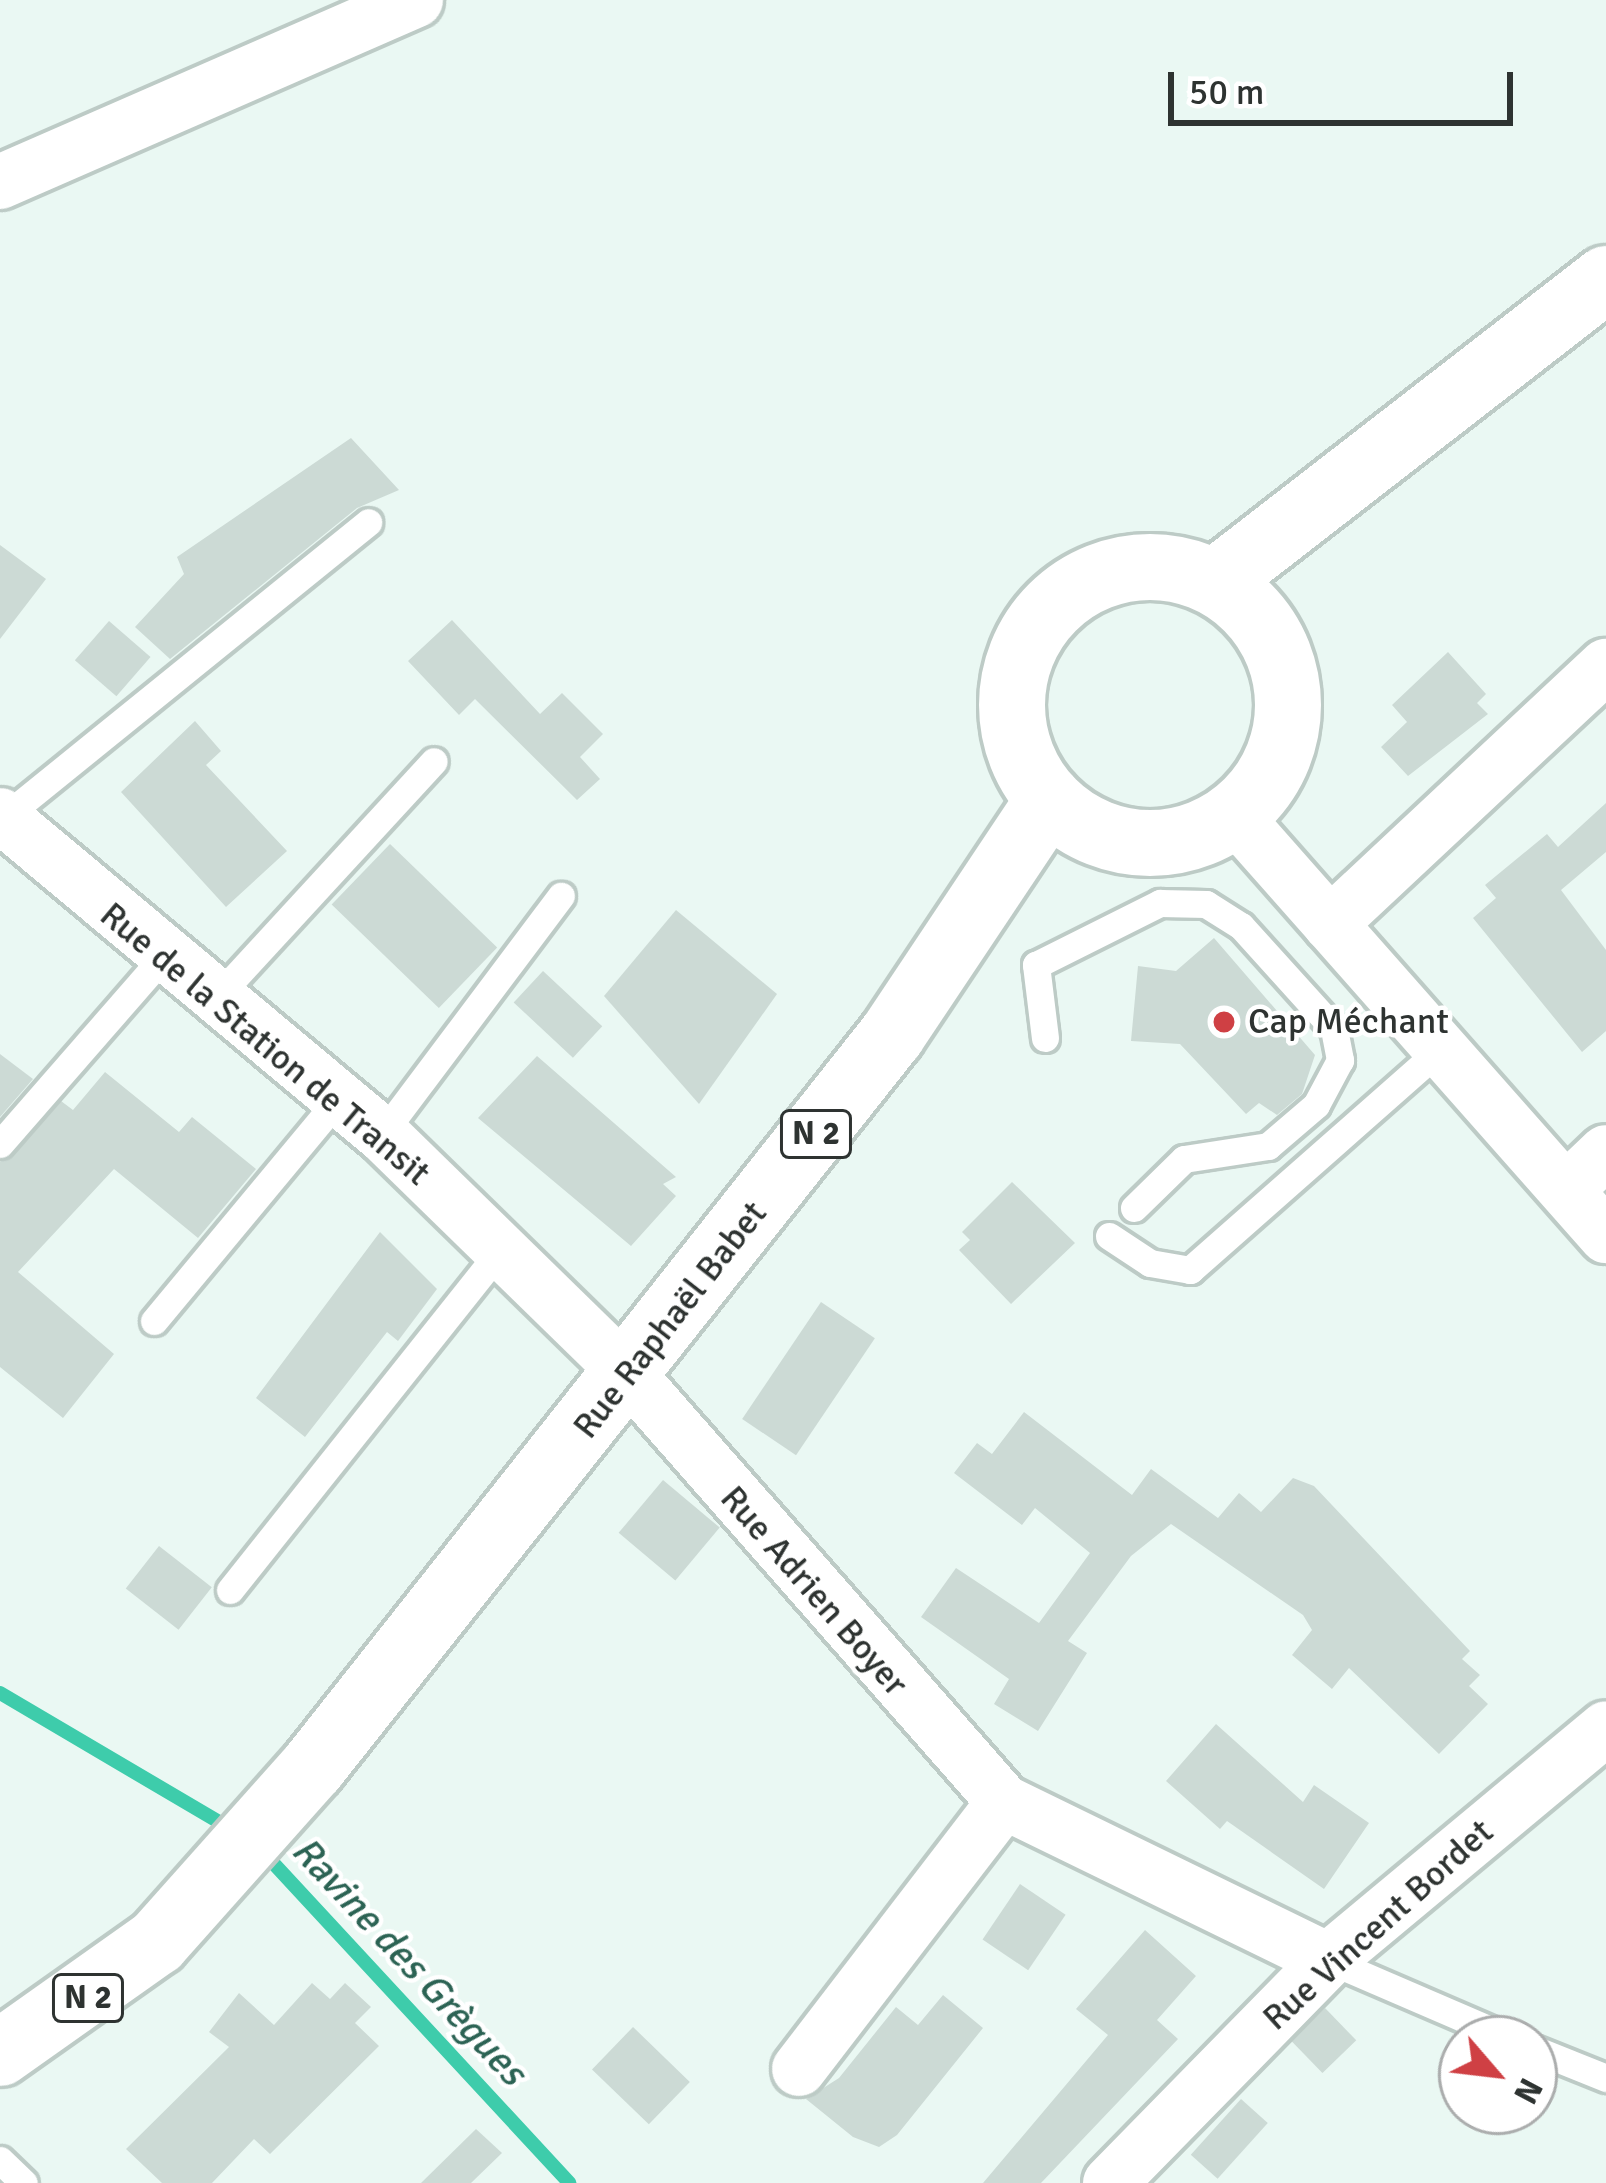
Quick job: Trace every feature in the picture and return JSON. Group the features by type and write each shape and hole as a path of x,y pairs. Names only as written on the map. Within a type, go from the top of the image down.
{"main road":[{"path":"1217,580 1606,279"},
{"path":"1126,568 1217,580 1277,648 1288,693 1266,782 1234,815 1189,838 1139,844 1090,831 1049,800 1016,740 1012,694 1048,612 1126,568"},
{"name":"Rue Raphaël Babet","path":"0,2053 167,1932 314,1767 629,1375 892,1035 1049,800"}],"street":[{"path":"0,182 416,0"},
{"path":"1330,924 1606,666"},
{"path":"1234,815 1606,1236"},
{"name":"Rue de la Station de Transit","path":"1,817 163,957 382,1134 629,1375"},
{"path":"1566,1190 1606,1152"},
{"name":"Rue Adrien Boyer","path":"629,1375 1004,1802 1328,1960"},
{"name":"Rue Vincent Bordet","path":"1110,2183 1328,1960 1606,1729"},
{"path":"800,2069 1004,1802"}],"lane":[{"path":"1,817 368,522"},
{"path":"215,999 434,761"},
{"path":"382,1134 561,896"},
{"path":"1046,1038 1036,965 1160,903 1206,904 1241,926 1334,1029 1340,1060 1316,1105 1268,1147 1184,1159 1134,1208"},
{"path":"0,1144 163,957"},
{"path":"1109,1236 1150,1263 1190,1270 1441,1049"},
{"path":"154,1321 338,1099"},
{"path":"230,1590 500,1250"},
{"path":"1328,1960 1455,2015"},
{"path":"1558,2059 1606,2078"},
{"path":"0,2160 24,2183"}],"building":[{"path":"351,438 399,490 357,508 170,659 135,627 184,574 177,557"},
{"path":"0,545 46,579 0,639"},
{"path":"452,620 540,714 562,693 603,734 580,757 600,779 577,800 475,699 459,715 408,661"},
{"path":"109,621 151,657 116,696 75,660"},
{"path":"1448,652 1486,694 1477,703 1488,714 1408,776 1381,747 1407,722 1392,705"},
{"path":"195,721 221,751 206,765 287,851 226,907 121,792"},
{"path":"1606,803 1606,852 1561,890 1606,950 1606,1031 1582,1052 1473,918 1496,898 1485,885 1547,834 1558,847"},
{"path":"390,844 497,948 439,1008 332,904"},
{"path":"676,910 777,994 699,1104 604,996"},
{"name":"Cap Méchant","path":"1214,938 1315,1055 1302,1094 1277,1115 1259,1103 1246,1114 1180,1044 1131,1041 1138,966 1176,971"},
{"path":"543,971 602,1026 573,1058 514,1002"},
{"path":"0,1054 33,1079 0,1117"},
{"path":"537,1056 676,1177 663,1184 676,1196 631,1246 478,1118"},
{"path":"105,1072 179,1132 192,1117 256,1169 198,1238 114,1169 18,1272 114,1354 63,1418 0,1367 0,1162 61,1101 73,1110"},
{"path":"1012,1182 1075,1243 1011,1304 959,1250 970,1240 962,1232"},
{"path":"380,1232 437,1289 398,1341 387,1332 305,1437 256,1398"},
{"path":"821,1302 875,1338 796,1455 742,1419"},
{"path":"1024,1412 1132,1495 1151,1469 1218,1518 1239,1493 1261,1512 1293,1478 1314,1486 1470,1651 1462,1659 1480,1675 1469,1686 1488,1704 1439,1754 1349,1668 1332,1689 1292,1655 1312,1630 1303,1615 1171,1524 1131,1556 1068,1641 1087,1653 1038,1731 994,1704 1009,1679 921,1617 956,1568 1039,1623 1090,1553 1035,1508 1022,1525 954,1473 977,1443 992,1454"},
{"path":"663,1480 720,1528 675,1580 619,1533"},
{"path":"159,1546 212,1587 179,1630 126,1589"},
{"path":"1216,1724 1303,1802 1314,1785 1369,1823 1324,1889 1227,1821 1220,1829 1166,1781"},
{"path":"1020,1884 1066,1915 1028,1970 983,1940"},
{"path":"1145,1930 1196,1976 1157,2020 1178,2039 1041,2183 983,2183 1108,2035 1076,2009"},
{"path":"312,1983 330,1999 345,1983 371,2007 355,2023 379,2046 270,2154 254,2139 212,2183 162,2183 126,2149 229,2047 209,2032 239,1993 274,2025"},
{"path":"943,1995 983,2028 897,2135 879,2147 853,2137 806,2099 839,2078 896,2007 918,2025"},
{"path":"1325,2008 1356,2040 1322,2073 1291,2041"},
{"path":"633,2027 690,2082 649,2124 592,2069"},
{"path":"1241,2099 1268,2123 1218,2179 1191,2155"},
{"path":"476,2129 502,2153 471,2183 421,2183"}],"waterway":[{"name":"Ravine des Grègues","path":"0,1693 236,1832"},
{"name":"Ravine des Grègues","path":"263,1852 569,2183"}],"place":[{"name":"Cap Méchant","path":"1224,1022"}]}
